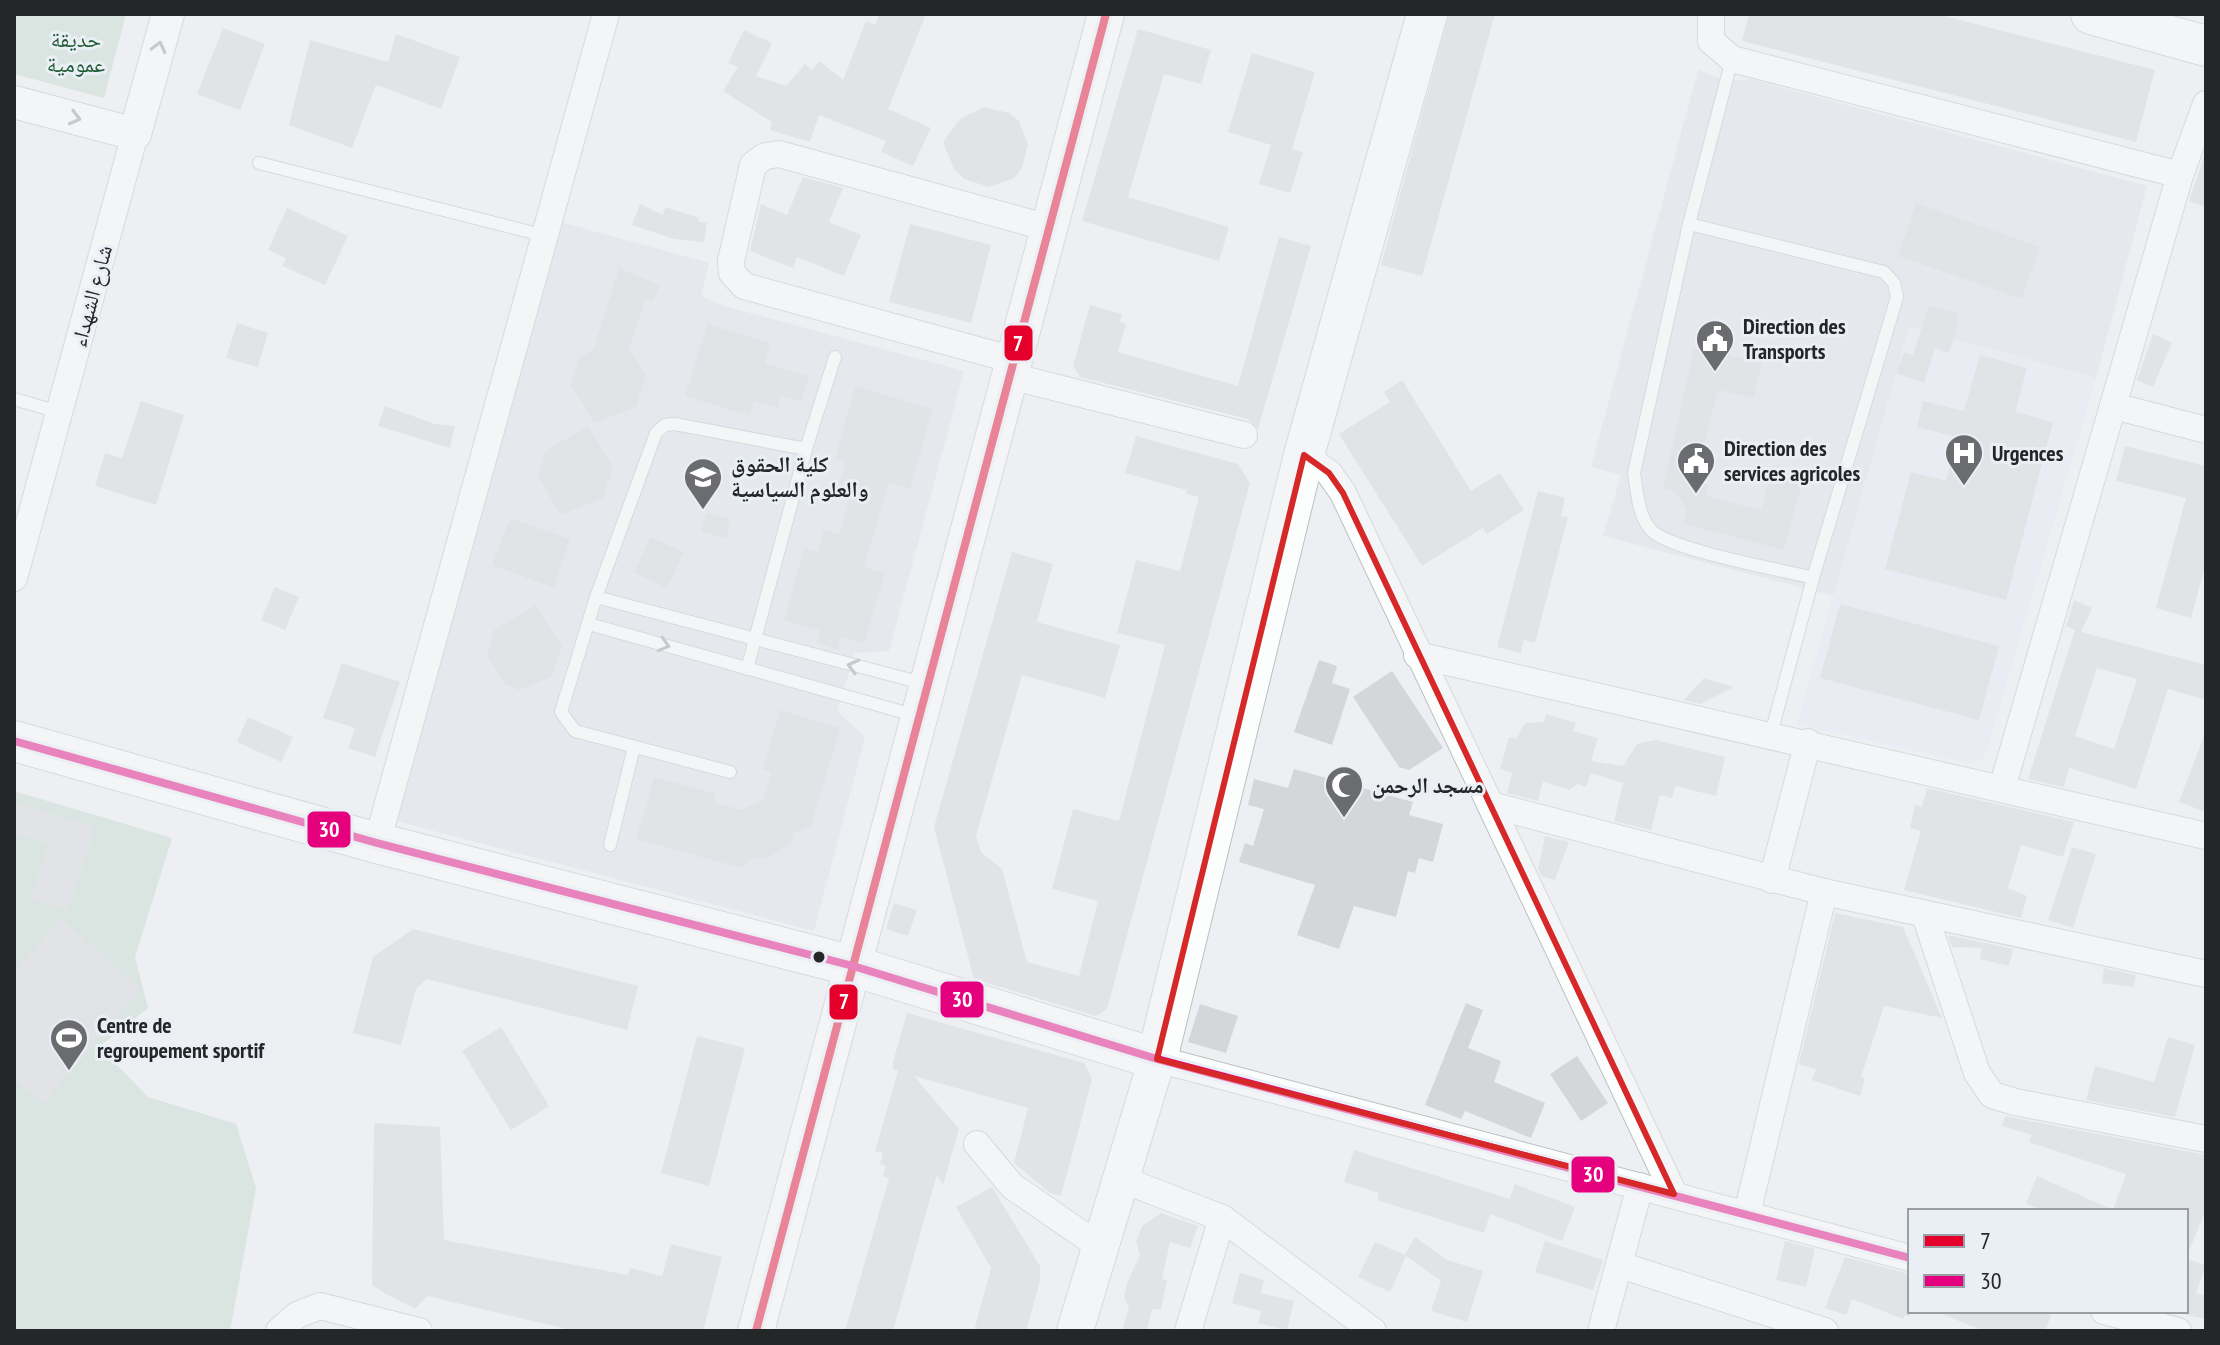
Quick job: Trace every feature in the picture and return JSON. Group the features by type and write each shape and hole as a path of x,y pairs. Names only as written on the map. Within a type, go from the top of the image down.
{"main road":[{"path":"756,1331 1106,14"},
{"path":"1075,1331 1157,1059 1304,455 1427,14"},
{"path":"2091,14 2206,46"},
{"path":"14,741 377,843 853,966 1157,1059"}],"street":[{"name":"شارع الشهداء","path":"14,578 168,14"},
{"path":"377,843 542,235 606,14"},
{"path":"1711,14 1711,41 1732,59 2180,175"},
{"path":"14,102 135,134"},
{"path":"2002,788 2180,175 2206,104"},
{"path":"1049,228 779,154 765,156 753,165 731,261 732,273 744,286 1244,435"},
{"path":"2114,406 2206,430"},
{"path":"1304,455 1329,473 1343,493 1674,1194"},
{"path":"1417,655 1808,742 2206,836"},
{"path":"1772,880 1808,742"},
{"path":"1491,805 1772,880 2206,974"},
{"path":"1747,1214 1824,892"},
{"path":"1925,915 1977,1073 1992,1095 2206,1139"},
{"path":"1157,1059 1908,1257"},
{"path":"977,1144 1012,1186 1099,1246"},
{"path":"1121,1179 1222,1218 1373,1331"},
{"path":"1601,1331 1640,1186"},
{"path":"1188,1331 1222,1218"},
{"path":"1620,1265 1825,1331"},
{"path":"279,1331 297,1315 320,1306 419,1331"},
{"path":"2111,1313 2178,1331"}],"lane":[{"path":"1732,59 1689,224 1634,473 1639,507 1652,531 1675,543 1813,578"},
{"path":"259,163 542,235"},
{"path":"1689,224 1884,272 1894,283 1897,297 1813,578 1771,734"},
{"path":"747,669 806,449 835,357"},
{"path":"14,399 59,412"},
{"path":"730,772 575,731 561,712 596,597 649,447 665,425 693,426 806,449"},
{"path":"596,597 755,640 924,701"},
{"path":"589,624 747,669 924,701"},
{"path":"610,845 634,747"}],"highlighted area":[{"path":"1304,455 1329,473 1343,493 1674,1194 1157,1059"}],"shaded area":[{"path":"1698,70 1727,81 1750,79 2147,186 2096,378 1909,327 1834,596 1603,536 1621,475 1591,467"},
{"name":"كلية الحقوق والعلوم السياسية","path":"557,221 709,263 701,296 724,306 964,371 889,651 855,653 837,711 865,737 814,931 396,821"},
{"name":"Urgences","path":"1909,327 2096,378 1985,756 1972,764 1797,724"}],"green space":[{"name":"حديقة عمومية","path":"14,14 126,14 104,98 14,74"},
{"name":"Centre de regroupement sportif","path":"14,791 172,838 135,957 148,1008 99,1047 148,1097 236,1124 256,1188 230,1331 14,1331"}],"building":[{"path":"879,14 926,14 888,109 931,128 913,166 881,152 886,141 819,115 810,142 770,130 772,122 723,91 738,67 728,63 744,30 772,43 756,76 786,86 805,64 812,70 820,61 843,80 866,21 875,25"},
{"path":"1449,14 1495,14 1422,276 1381,265"},
{"path":"1749,14 1937,14 2155,70 2136,142 1742,41"},
{"path":"223,28 265,44 240,110 197,94"},
{"path":"1138,29 1211,50 1201,84 1164,74 1128,197 1229,227 1219,261 1082,221"},
{"path":"396,34 460,57 441,109 376,85 352,148 289,125 310,40 388,62"},
{"path":"1252,53 1315,72 1292,149 1303,152 1290,193 1259,184 1271,145 1228,132"},
{"path":"984,107 1009,113 1019,121 1028,144 1022,168 1014,178 989,187 964,179 954,169 943,142 961,118"},
{"path":"2206,151 2206,207 2189,201"},
{"path":"803,177 843,188 829,222 861,235 844,276 797,257 793,268 750,251 761,204 787,215"},
{"path":"1916,203 2040,247 2022,299 1898,256"},
{"path":"640,204 663,215 665,207 699,218 698,221 707,223 704,242 674,239 632,225"},
{"path":"287,208 348,236 325,285 282,266 286,258 268,250"},
{"path":"910,224 991,245 971,323 889,302"},
{"path":"1279,237 1311,246 1258,429 1248,419 1080,377 1073,366 1090,305 1122,314 1120,322 1126,324 1118,352 1238,386"},
{"path":"619,268 660,285 653,302 646,299 629,348 646,375 636,407 594,423 571,385 578,359 593,350"},
{"path":"1929,306 1958,313 1956,334 1948,353 1935,348 1924,383 1896,373 1904,352 1913,355"},
{"path":"237,323 268,333 258,367 226,358"},
{"path":"707,324 771,343 765,363 809,376 801,402 781,396 778,408 754,401 750,416 685,396"},
{"path":"2153,334 2172,343 2153,387 2137,380"},
{"path":"1694,348 1762,362 1754,398 1718,390 1695,482 1709,485 1706,496 1761,510 1773,465 1805,473 1784,550 1683,524 1687,509 1674,491 1663,488"},
{"path":"1980,355 2027,368 2015,412 2053,422 2006,600 1885,569 1911,472 1946,481 1957,437 1917,427 1923,401 1964,411"},
{"path":"1402,380 1471,491 1500,473 1524,510 1487,534 1483,528 1422,566 1339,434 1390,402 1384,392"},
{"path":"855,386 933,409 910,489 889,483 864,567 885,573 864,643 841,637 838,650 817,643 820,631 784,620 804,548 817,552 824,530 839,534 852,490 838,486 846,462 835,459"},
{"path":"141,401 184,415 156,505 95,486 105,453 122,458"},
{"path":"385,406 435,424 455,426 450,448 378,426"},
{"path":"588,426 613,467 603,498 561,515 538,477 545,451"},
{"path":"1136,436 1238,464 1250,483 1107,1009 1096,1016 974,979 934,827 1012,552 1053,564 1037,622 1120,645 1105,698 1022,675 976,836 981,852 1002,869 1027,962 1079,976 1098,901 1052,889 1073,809 1119,821 1165,645 1117,633 1136,560 1180,571 1199,497 1186,494 1187,490 1125,473"},
{"path":"2125,446 2206,466 2206,563 2191,618 2156,608 2186,498 2116,481"},
{"path":"1538,491 1565,498 1561,516 1568,517 1535,643 1524,640 1521,653 1497,647"},
{"path":"706,513 731,519 726,538 701,532"},
{"path":"510,518 570,539 554,588 492,565"},
{"path":"650,537 684,552 667,588 634,573"},
{"path":"275,587 299,597 285,630 261,620"},
{"path":"2074,600 2092,608 2081,632 2206,665 2206,700 2168,689 2136,789 2069,768 2064,787 2028,779 2075,630 2066,626","holes":["2097,668 2137,679 2114,749 2075,736"]},
{"path":"1840,604 1999,646 1979,720 1820,678"},
{"path":"536,605 562,646 552,677 519,690 504,684 487,656 494,630"},
{"path":"1319,660 1337,666 1332,683 1350,689 1332,745 1294,732"},
{"path":"342,663 400,682 375,757 348,748 355,728 323,718"},
{"path":"1392,671 1443,748 1409,770 1399,767 1353,697"},
{"path":"1704,678 1734,687 1700,704 1684,700"},
{"path":"780,710 840,728 811,826 795,832 792,843 767,858 751,858 741,868 636,839 654,777 716,794 714,802 741,810 763,800 771,772 762,770"},
{"path":"1546,714 1576,723 1573,731 1598,738 1591,761 1623,766 1637,744 1656,740 1725,757 1716,796 1675,786 1672,798 1660,795 1651,830 1614,821 1623,783 1591,773 1586,787 1578,784 1569,790 1543,781 1538,801 1507,793 1512,773 1500,769 1509,737 1516,739 1525,723 1544,722"},
{"path":"248,717 293,737 281,762 237,742"},
{"path":"2206,736 2206,812 2179,802"},
{"path":"1294,769 1413,802 1409,815 1443,824 1433,862 1419,858 1415,873 1408,871 1396,917 1354,906 1339,949 1297,935 1315,885 1239,862 1245,843 1253,846 1264,809 1248,805 1254,779 1288,788"},
{"path":"1927,788 2074,822 2063,857 2021,845 2008,888 2027,896 2021,918 1904,890 1921,831 1910,828 1915,805 1922,807"},
{"path":"14,802 95,827 68,910 31,899 48,844 14,833"},
{"path":"1545,836 1569,842 1555,880 1542,876 1538,869"},
{"path":"2072,847 2096,854 2073,928 2048,920"},
{"path":"894,903 917,910 908,936 886,929"},
{"path":"1835,913 1903,927 1942,1018 1884,1006 1861,1077 1865,1078 1860,1096 1812,1080 1816,1069 1799,1064"},
{"path":"61,918 140,990 43,1104 14,1079 14,972"},
{"path":"413,929 638,986 627,1030 427,979 416,989 401,1045 353,1033 373,957"},
{"path":"1948,935 2013,949 2009,966 1980,959 1982,948 1952,947"},
{"path":"2104,968 2136,975 2134,987 2102,983"},
{"path":"1466,1003 1483,1010 1468,1048 1501,1061 1494,1082 1545,1103 1531,1138 1465,1111 1461,1119 1425,1105"},
{"path":"1200,1004 1238,1016 1226,1053 1188,1042"},
{"path":"907,1013 1084,1063 1092,1079 1061,1196 1050,1193 1014,1163 1028,1108 914,1076 959,1129 943,1185 937,1174 893,1331 845,1331 889,1178 883,1176 886,1166 880,1164 883,1153 875,1151 898,1071 893,1069 893,1062"},
{"path":"501,1027 549,1106 511,1130 462,1051"},
{"path":"697,1036 745,1048 709,1186 661,1173"},
{"path":"2168,1037 2195,1045 2175,1117 2086,1100 2095,1066 2154,1082"},
{"path":"1577,1056 1608,1103 1581,1121 1550,1074"},
{"path":"2005,1116 2206,1155 2206,1209 2188,1254 2188,1209 2113,1209 2126,1174 2029,1142 2032,1135 2002,1126"},
{"path":"374,1123 440,1127 444,1240 628,1275 630,1268 662,1276 671,1244 722,1257 703,1331 575,1331 427,1296 415,1309 384,1293 372,1285"},
{"path":"1354,1150 1510,1199 1515,1184 1575,1207 1562,1241 1490,1214 1484,1233 1377,1200 1379,1193 1344,1182"},
{"path":"2037,1176 2111,1209 2039,1209 2026,1204"},
{"path":"992,1187 1040,1266 1040,1281 1026,1331 974,1331 991,1268 956,1207"},
{"path":"1161,1213 1198,1226 1190,1248 1170,1242 1162,1279 1167,1280 1161,1310 1152,1309 1147,1331 1122,1331 1129,1307 1124,1297 1140,1255 1136,1241 1142,1226"},
{"path":"1415,1237 1447,1260 1483,1271 1467,1322 1431,1311 1441,1281 1406,1256 1390,1292 1358,1277 1375,1242 1405,1255"},
{"path":"1545,1241 1603,1260 1593,1290 1535,1272"},
{"path":"1785,1241 1815,1249 1806,1287 1776,1280"},
{"path":"1845,1257 1908,1273 1910,1317 1905,1315 1903,1319 1852,1299 1846,1315 1825,1308"},
{"path":"2188,1259 2206,1266 2196,1293 2206,1296 2206,1319 2186,1315"},
{"path":"1240,1273 1264,1280 1261,1293 1294,1301 1287,1330 1258,1323 1261,1311 1232,1303"},
{"path":"1939,1313 2052,1313 2045,1331 1984,1331"}],"transit line":[{"name":"7","path":"756,1331 1106,14"},
{"name":"30","path":"14,741 377,843 853,966 1157,1059 1908,1257"}],"place":[{"name":"Direction des Transports","path":"1715,373"},
{"name":"Urgences","path":"1964,487"},
{"name":"Direction des services agricoles","path":"1696,495"},
{"name":"كلية الحقوق والعلوم السياسية","path":"703,511"},
{"name":"مسجد الرحمن","path":"1344,819"},
{"name":"Centre de regroupement sportif","path":"69,1072"}]}
